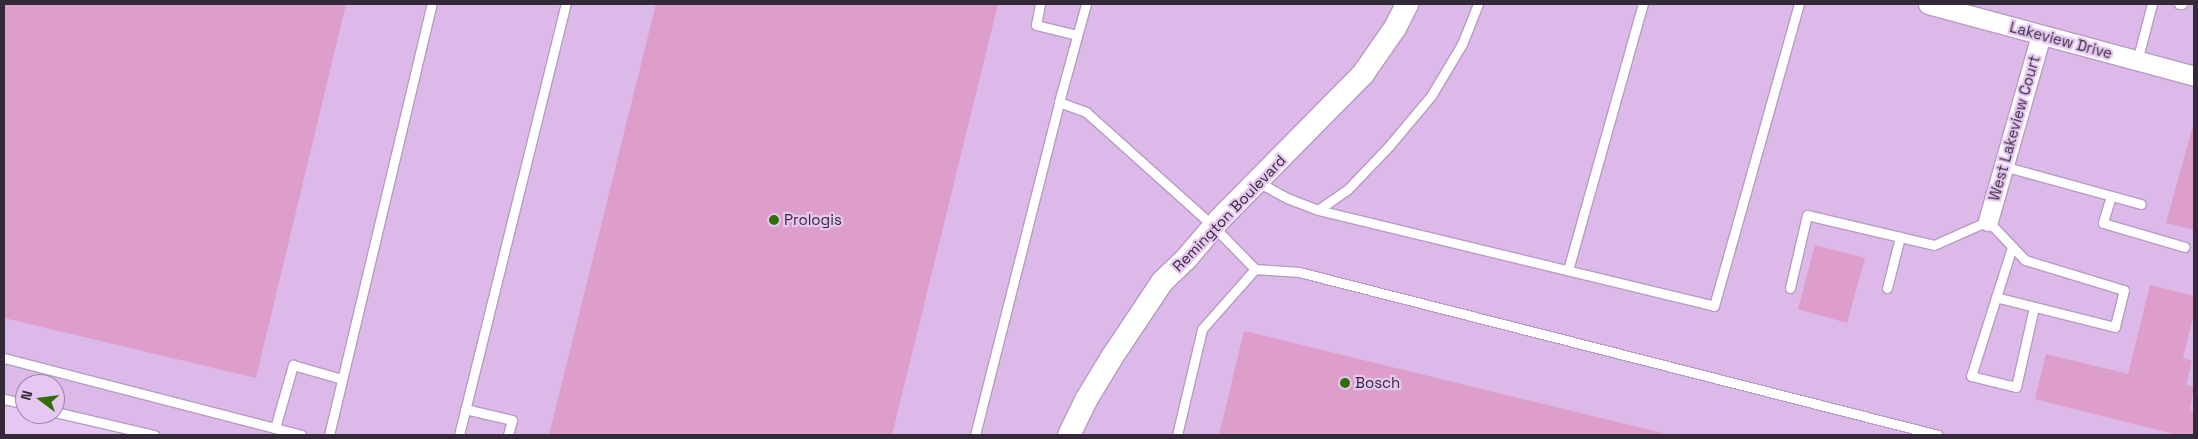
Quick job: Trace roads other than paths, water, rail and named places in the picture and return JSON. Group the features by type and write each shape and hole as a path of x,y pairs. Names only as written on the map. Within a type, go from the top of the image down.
{"street":[{"name":"Remington Boulevard","path":"1069,435 1086,400 1138,315 1162,282 1186,259 1213,226 1362,74 1395,28 1407,4"},
{"name":"Lakeview Drive","path":"1928,4 2194,76"},
{"name":"West Lakeview Court","path":"1988,221 2041,35"}],"lane":[{"path":"329,435 432,4"},
{"path":"459,435 566,4"},
{"path":"1040,4 1036,24 1077,36"},
{"path":"975,435 1059,102 1086,4"},
{"path":"1318,210 1346,190 1389,146 1431,96 1462,44 1476,4"},
{"path":"1568,270 1644,4"},
{"path":"1257,182 1287,198 1318,210 1714,306 1799,4"},
{"path":"2137,60 2152,4"},
{"path":"1059,102 1086,112 1213,226 1255,269 1299,272 1938,435"},
{"path":"2003,166 2141,204"},
{"path":"2111,196 2104,223 2186,247"},
{"path":"1790,288 1807,215 1934,244 1988,221 2024,260 2124,290 2115,327 1996,297"},
{"path":"1888,288 1900,237"},
{"path":"2012,247 1971,376 2016,386 2034,307"},
{"path":"1177,435 1202,330 1255,269"},
{"path":"4,358 301,435"},
{"path":"275,428 293,366 342,379"},
{"path":"465,409 512,420 508,435"},
{"path":"65,414 154,435"}],"place":[{"name":"Prologis","path":"774,220"},
{"name":"Bosch","path":"1345,383"}]}
